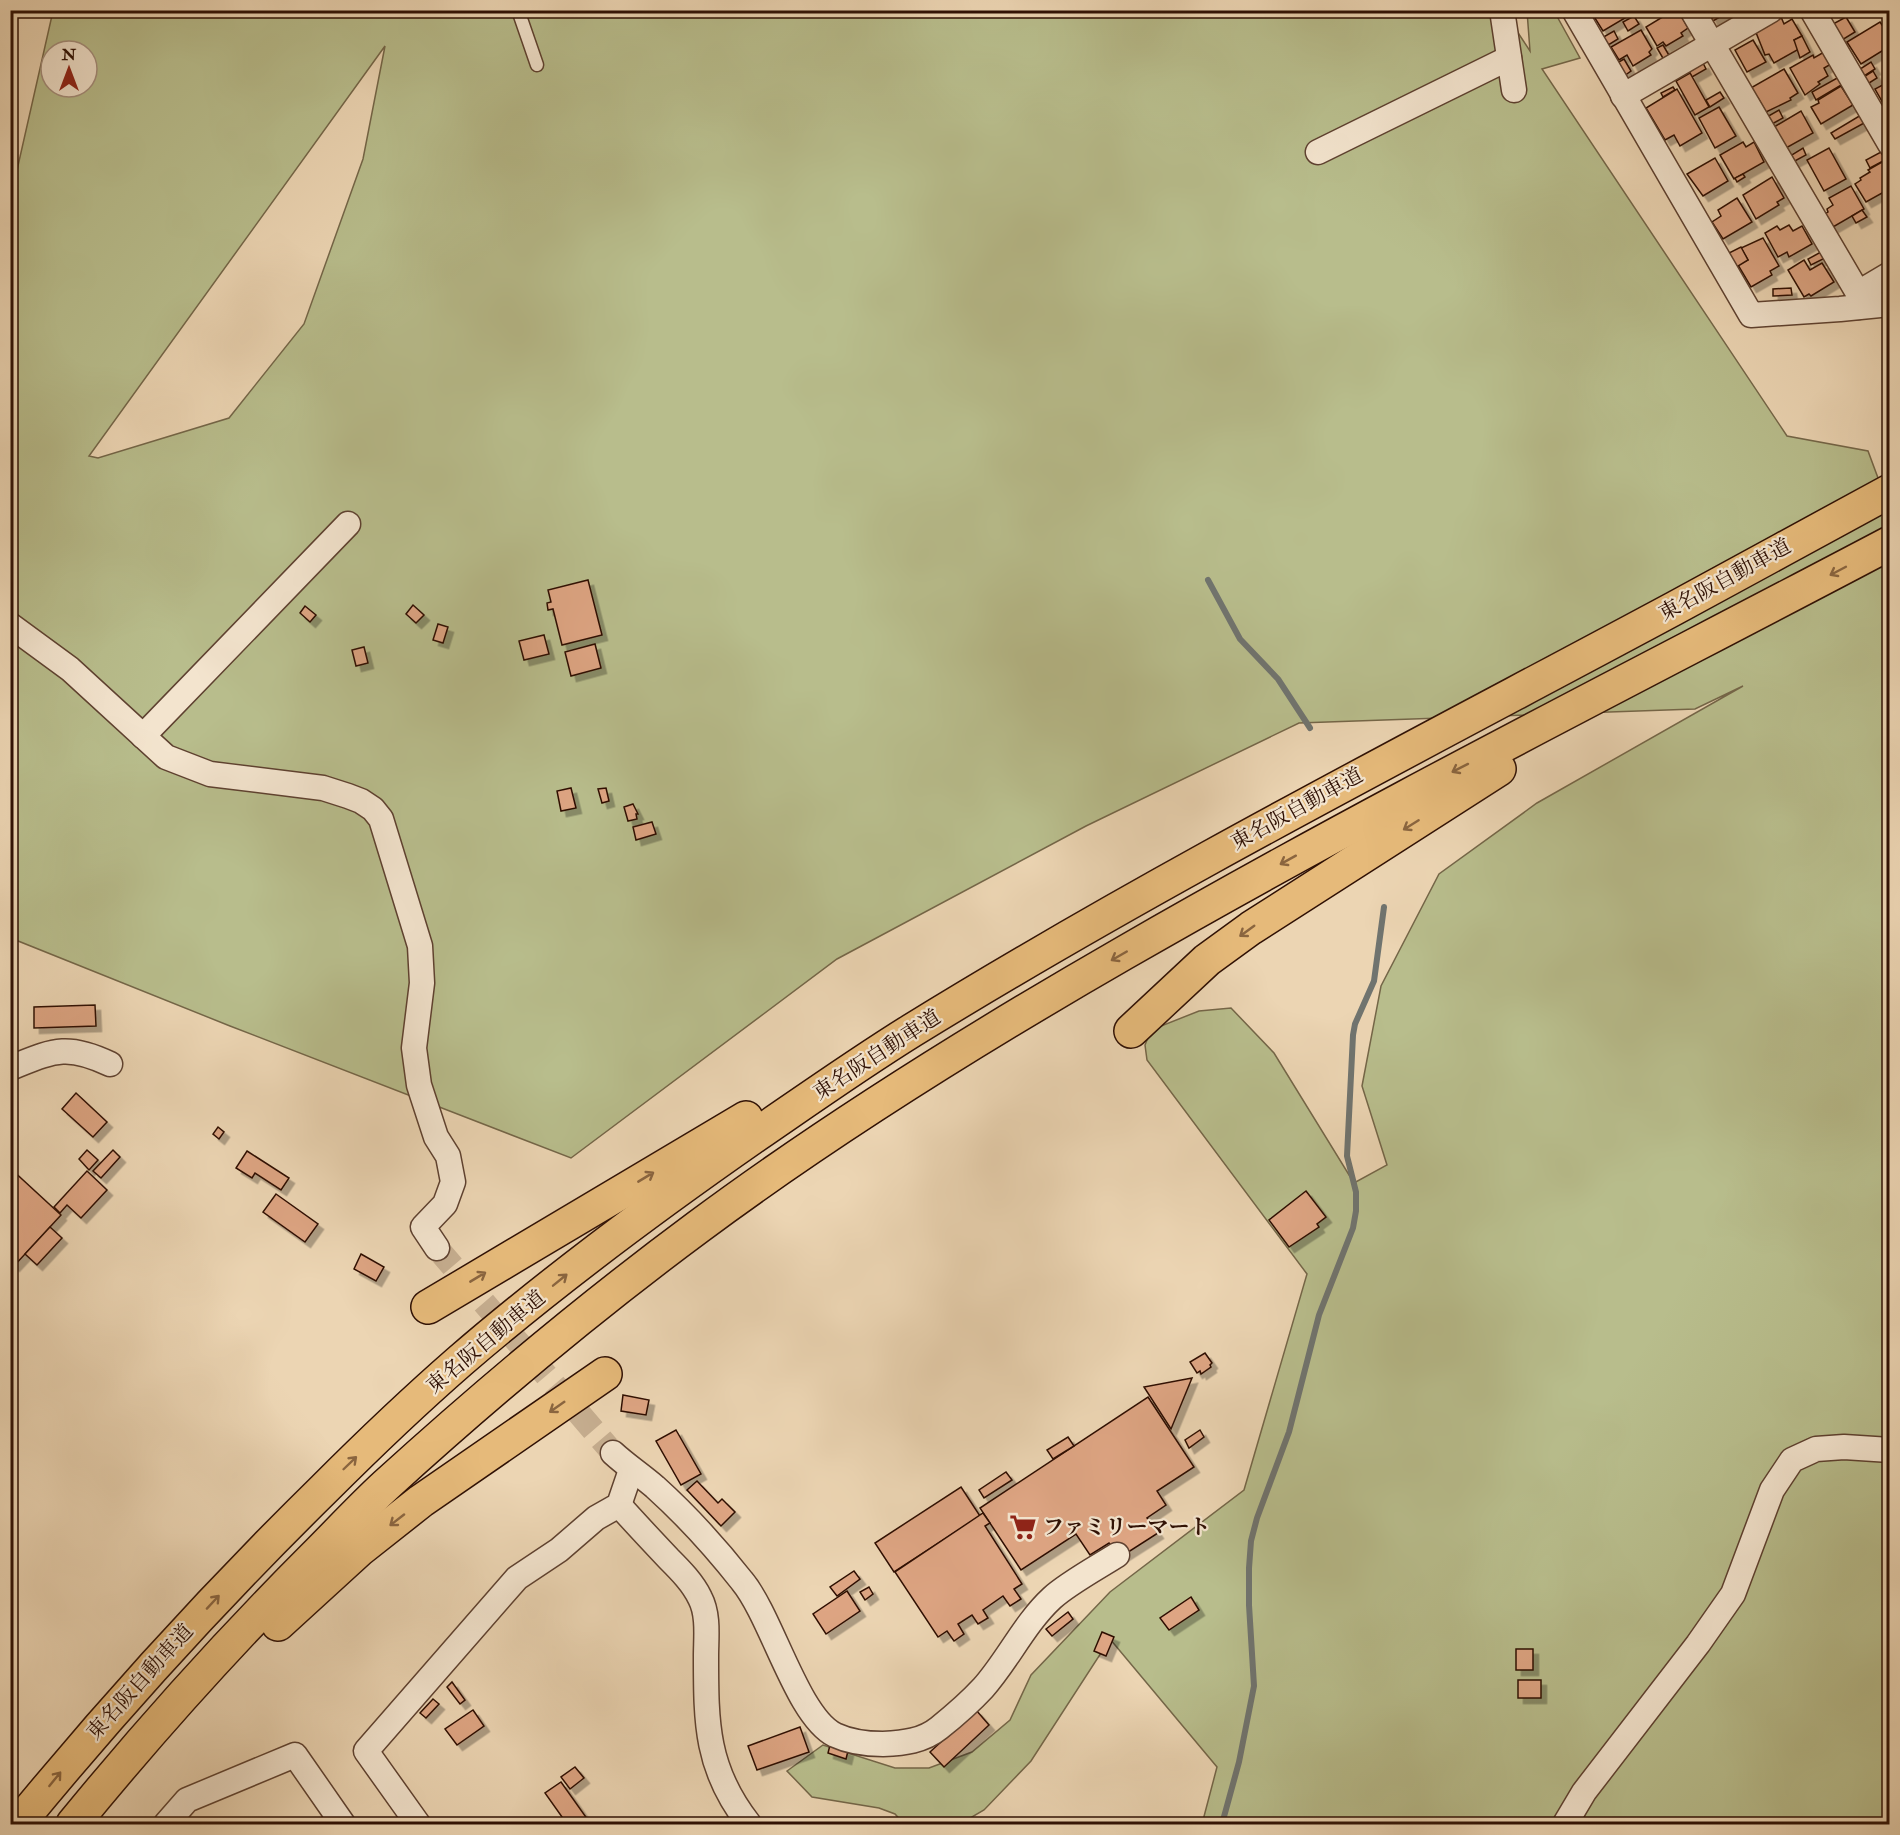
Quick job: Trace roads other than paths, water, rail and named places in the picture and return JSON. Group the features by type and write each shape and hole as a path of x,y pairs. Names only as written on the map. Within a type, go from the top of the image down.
{"highway":[{"name":"東名阪自動車道","path":"18,1824 151,1668 255,1556 358,1455 459,1362 571,1270 693,1179 905,1035 1033,957 1358,776 1890,491"},
{"name":"東名阪自動車道","path":"73,1824 185,1693 382,1489 492,1391 598,1303 702,1224 929,1070 1051,995 1190,915 1389,805 1890,543"},
{"path":"1131,1031 1207,960 1251,928 1691,648"},
{"path":"428,1307 951,998 1033,957"},
{"path":"95,1797 293,1609 359,1550 421,1501 605,1374"}],"street":[{"path":"1502,10 1514,90"},
{"path":"1574,10 1751,315 1858,300 1890,304"},
{"path":"1692,10 1858,300"},
{"path":"1623,96 1771,10"},
{"path":"1812,10 1890,144"},
{"path":"1318,152 1509,58"},
{"path":"1858,300 1890,274"},
{"path":"142,736 348,524"},
{"path":"10,625 70,669 166,757 210,774 323,789 361,801 373,809 381,819 420,946 422,982 414,1048 419,1085 436,1137 448,1156 453,1182 445,1204 423,1227 437,1248"},
{"path":"10,1068 53,1051 87,1053 110,1064"},
{"path":"1565,1824 1584,1792 1698,1644 1733,1594 1772,1490 1792,1460 1816,1449 1844,1447 1890,1450"},
{"path":"613,1453 654,1487 701,1534 744,1583 763,1614 808,1709 823,1727 834,1735 860,1743 914,1741 938,1729 983,1688 1026,1628 1053,1596 1117,1555"},
{"path":"418,1824 366,1750 517,1578 559,1550 596,1518 619,1505 631,1470"},
{"path":"619,1505 700,1597 706,1622 707,1717 713,1756 732,1801 749,1824"},
{"path":"166,1824 187,1800 295,1755 344,1824"}],"lane":[{"path":"518,10 537,65"}],"waterway":[{"path":"1208,580 1240,639 1278,679 1310,728"},
{"path":"1222,1824 1239,1762 1254,1686 1249,1605 1251,1541 1257,1518 1289,1432 1319,1315 1353,1228 1356,1192 1347,1156 1353,1035 1355,1024 1374,981 1384,907"}],"tunnel":[{"path":"437,1248 613,1453"}],"place":[{"name":"ファミリーマート","path":"1023,1527"}]}
